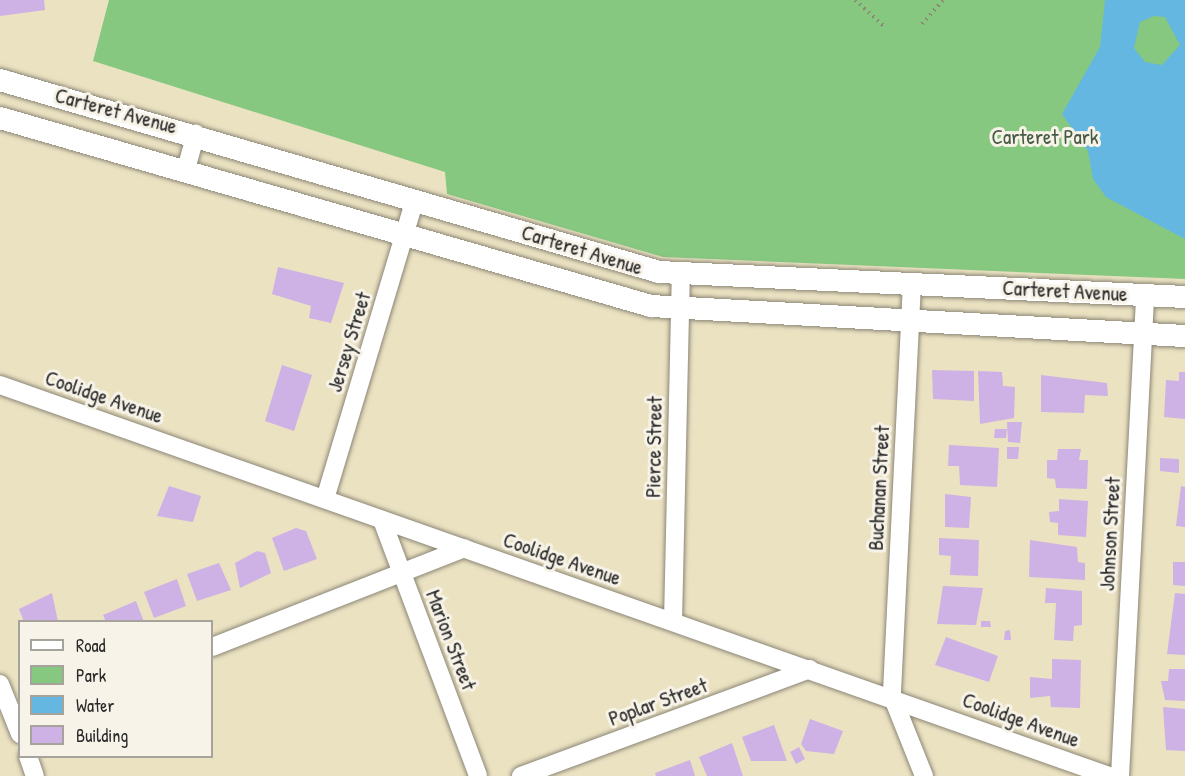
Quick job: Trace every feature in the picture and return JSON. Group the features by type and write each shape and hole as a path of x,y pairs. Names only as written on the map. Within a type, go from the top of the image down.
{"street":[{"name":"Carteret Avenue","path":"0,80 681,274 1185,297"},
{"name":"Carteret Avenue","path":"0,118 404,239 680,310 1185,336"},
{"path":"185,173 196,134"},
{"name":"Jersey Street","path":"326,499 415,199"},
{"name":"Pierce Street","path":"672,621 681,274"},
{"name":"Buchanan Street","path":"892,696 912,283"},
{"name":"Johnson Street","path":"1119,776 1145,295"},
{"name":"Coolidge Avenue","path":"0,385 892,696 1109,776"},
{"name":"Marion Street","path":"382,520 478,776"},
{"path":"213,647 464,548"},
{"name":"Poplar Street","path":"521,776 810,669"},
{"path":"0,684 14,727"},
{"path":"892,696 924,776"},
{"path":"29,758 35,776"}],"path":[{"path":"855,0 883,25"},
{"path":"922,24 943,0"}],"green space":[{"name":"Carteret Park","path":"109,0 1185,0 1185,279 663,257 447,194 445,172 93,61"}],"water":[{"path":"1105,0 1185,0 1185,239 1106,197 1093,179 1088,151 1062,114 1100,47","holes":["1154,16 1165,17 1180,45 1162,65 1145,62 1134,48 1140,22"]}],"building":[{"path":"0,0 44,0 45,10 0,16"},
{"path":"278,267 344,283 331,323 309,318 311,306 272,294"},
{"path":"282,365 312,375 294,431 265,421"},
{"path":"932,370 974,371 974,401 933,399"},
{"path":"978,371 1002,372 1003,386 1015,387 1014,418 980,424"},
{"path":"1179,372 1185,372 1185,419 1164,417 1166,380 1179,381"},
{"path":"1041,375 1107,383 1108,396 1085,395 1084,413 1041,412"},
{"path":"1007,422 1022,422 1020,443 1008,442"},
{"path":"995,429 1007,429 1006,438 994,438"},
{"path":"949,445 999,448 997,487 960,485 959,466 948,466"},
{"path":"1007,447 1019,447 1018,459 1007,459"},
{"path":"1058,449 1081,449 1079,460 1088,460 1087,489 1056,488 1055,479 1047,478 1047,460 1057,460"},
{"path":"1160,458 1179,459 1179,473 1160,471"},
{"path":"169,486 201,496 193,522 157,516"},
{"path":"1181,486 1185,487 1185,527 1176,526"},
{"path":"945,494 971,497 969,528 945,527"},
{"path":"1059,499 1088,501 1086,537 1058,535 1058,523 1050,522 1049,512 1059,511"},
{"path":"296,528 306,531 317,559 284,571 272,538"},
{"path":"939,538 979,540 978,576 950,575 951,556 939,555"},
{"path":"1030,540 1077,547 1078,562 1085,563 1085,580 1029,577"},
{"path":"257,551 265,553 271,573 240,588 235,563"},
{"path":"1173,562 1185,562 1185,586 1173,585"},
{"path":"219,563 231,590 197,601 187,574"},
{"path":"177,579 186,606 154,618 144,592"},
{"path":"943,586 983,588 976,625 937,624"},
{"path":"1046,588 1082,591 1082,625 1074,626 1073,641 1054,640 1056,603 1045,603"},
{"path":"52,593 58,620 23,620 19,609"},
{"path":"1175,593 1185,594 1185,655 1167,654"},
{"path":"136,601 143,620 105,620 103,615"},
{"path":"981,621 990,621 991,627 981,627"},
{"path":"1010,630 1011,640 1004,640 1005,631"},
{"path":"946,637 998,656 989,682 935,665"},
{"path":"1052,659 1081,660 1080,708 1051,707 1050,696 1030,698 1030,677 1052,679"},
{"path":"1169,669 1185,669 1185,701 1165,700 1161,681 1168,681"},
{"path":"1163,707 1185,709 1185,751 1166,750"},
{"path":"810,719 843,731 834,754 806,751 801,744"},
{"path":"774,725 787,761 751,761 742,737"},
{"path":"732,743 743,776 707,776 699,757"},
{"path":"799,747 805,759 796,764 790,752"},
{"path":"690,760 695,776 656,776 655,773"}]}
